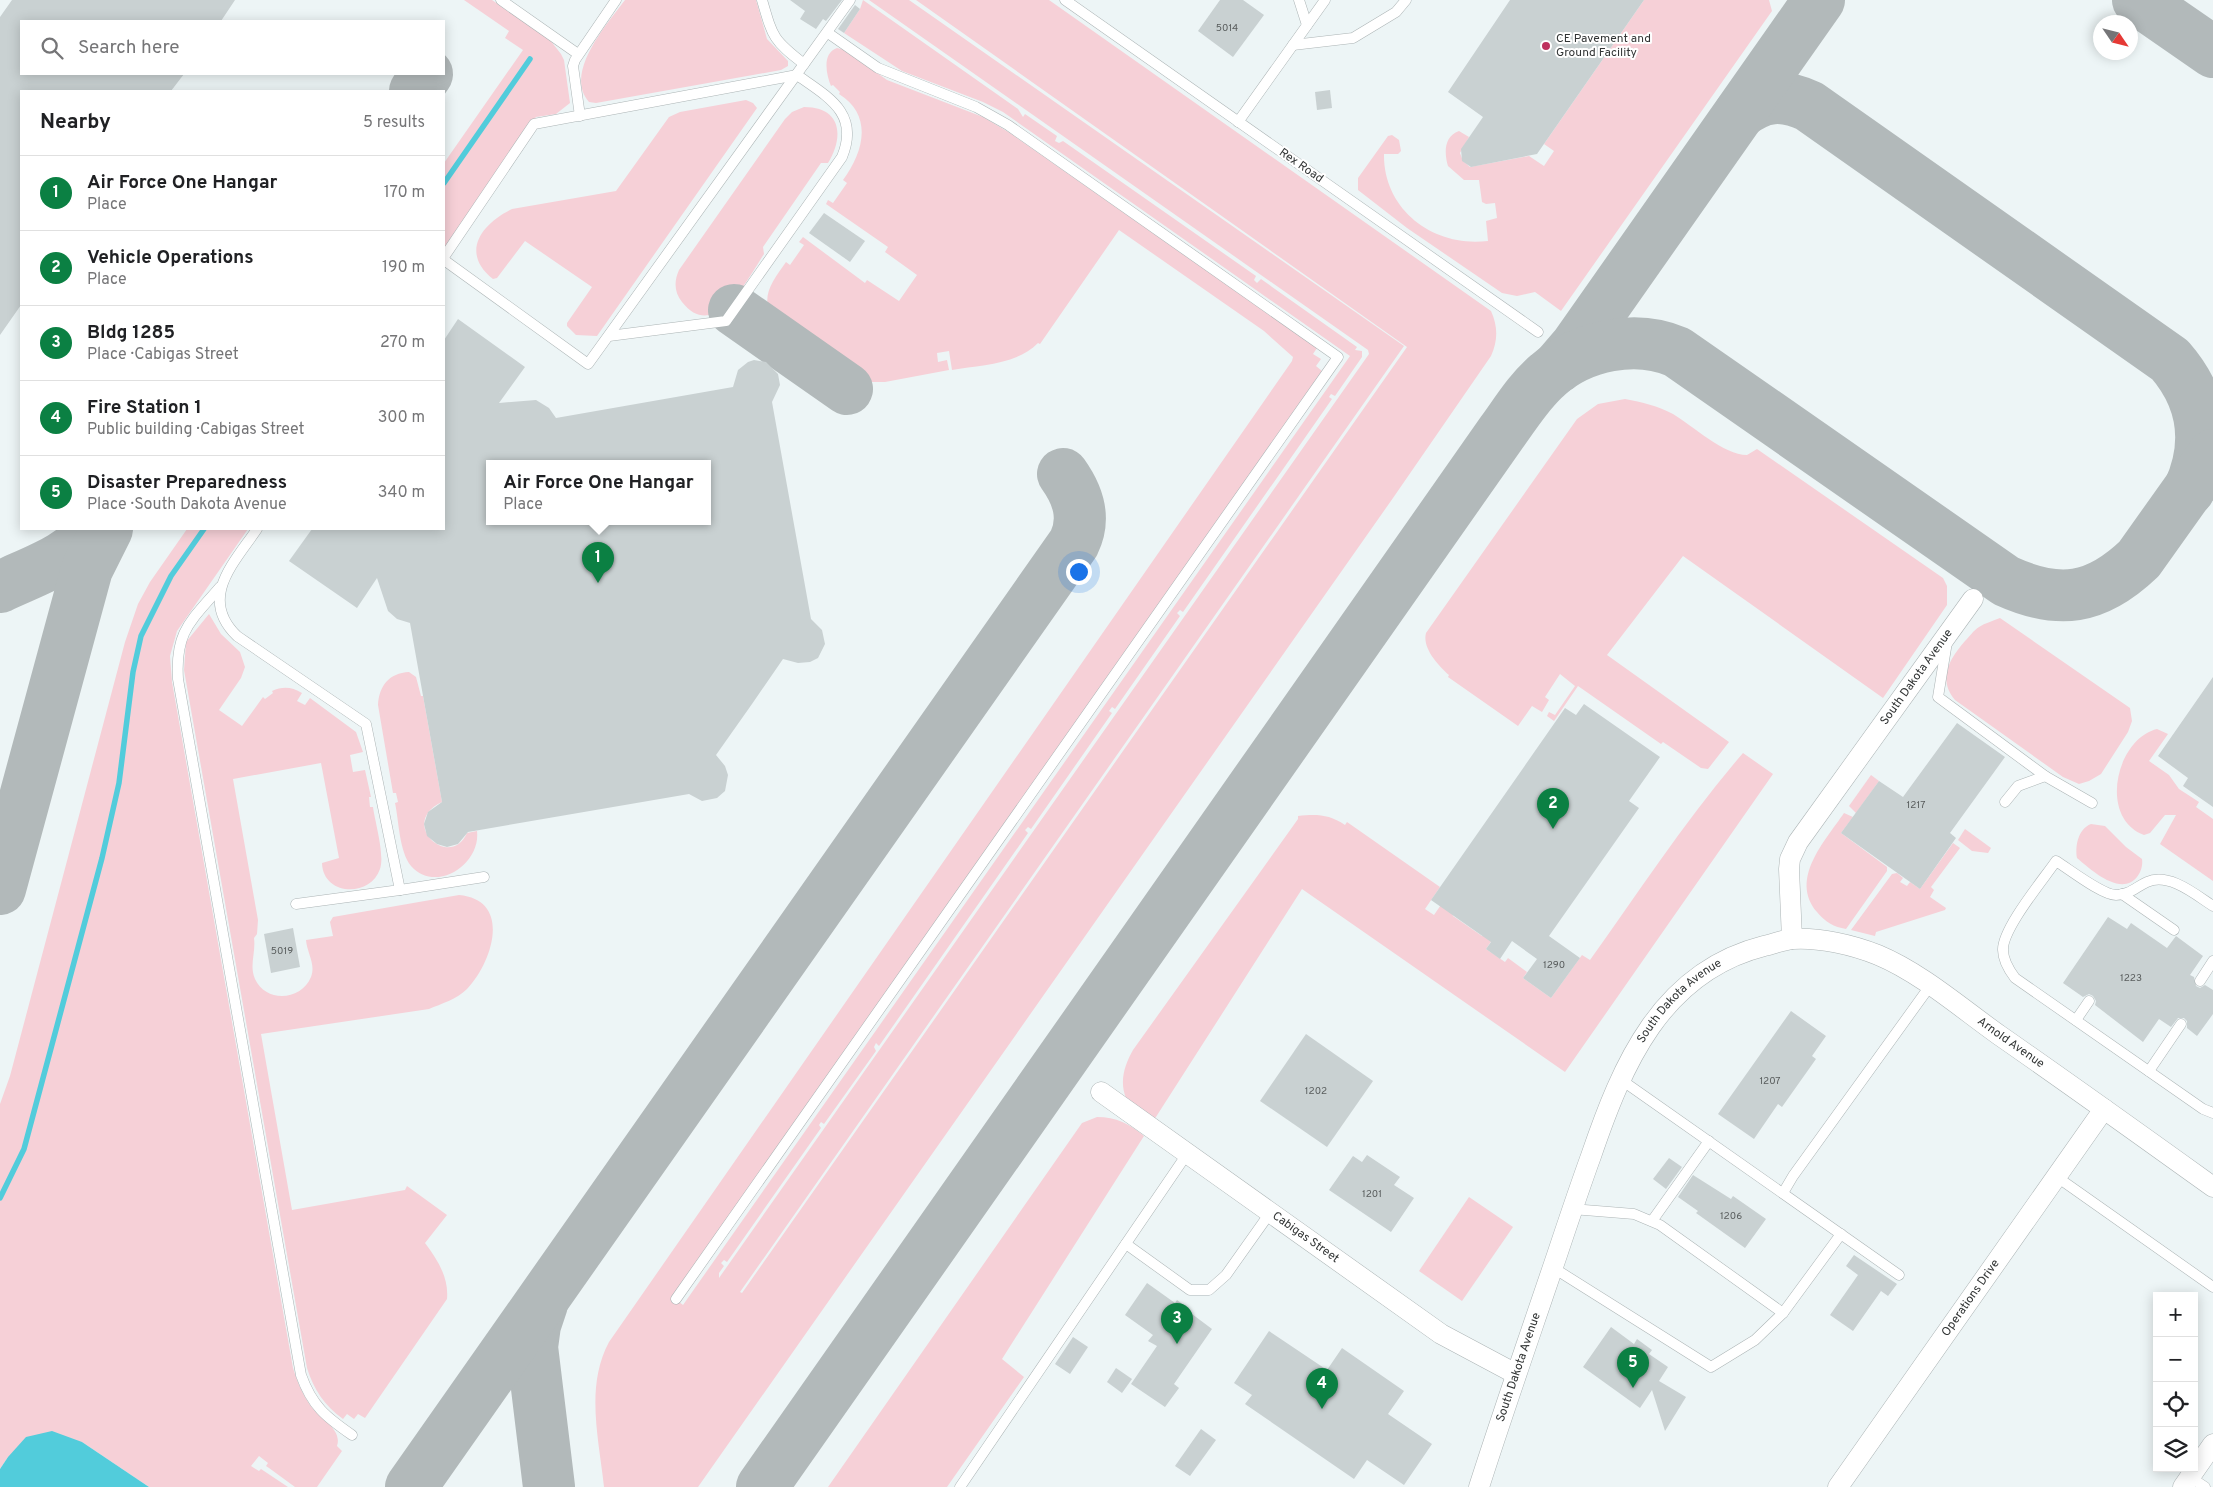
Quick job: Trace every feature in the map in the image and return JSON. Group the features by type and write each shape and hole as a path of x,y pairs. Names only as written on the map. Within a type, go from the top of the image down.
{"street":[{"name":"South Dakota Avenue","path":"1480,1487 1572,1209 1620,1079 1645,1033 1682,990 1708,970 1733,956 1792,939 1788,877 1794,850 1973,599"},
{"name":"Arnold Avenue","path":"1792,939 1839,944 1876,954 1930,986 2213,1187"},
{"name":"Cabigas Street","path":"1100,1092 1441,1334 1516,1374"},
{"name":"Operations Drive","path":"1838,1487 2104,1109"},
{"path":"2192,1484 2213,1444"}],"lane":[{"path":"501,0 578,54"},
{"path":"580,116 573,66 578,54 616,0"},
{"path":"762,0 772,34 779,44 804,64"},
{"path":"445,259 588,364 850,0"},
{"name":"Rex Road","path":"1065,0 1538,332"},
{"path":"1299,0 1307,25"},
{"path":"1238,122 1325,0"},
{"path":"1293,45 1353,38 1396,12 1406,0"},
{"path":"676,1299 1338,357 1008,125 976,107 878,68 828,33"},
{"path":"445,257 534,124 797,75 829,97 840,108 848,130 847,145 842,157 726,321 609,336"},
{"path":"257,530 228,572 220,587 194,617 181,636 177,659 178,679 301,1375 307,1393 318,1408 352,1435"},
{"path":"220,587 218,601 220,614 227,627 236,636 366,724 400,890"},
{"path":"1948,635 1938,697 2045,776 2092,803"},
{"path":"2006,802 2018,786 2045,776"},
{"path":"2213,906 2170,881 2160,879 2148,881 2130,892 2114,895 2090,884 2056,860 2006,934 2003,950 2005,960 2016,978 2203,1109 2213,1113"},
{"path":"296,904 484,877"},
{"path":"2122,894 2174,930"},
{"path":"2200,981 2213,961"},
{"path":"1783,1193 1793,1176 1930,986"},
{"path":"2076,1020 2089,1002"},
{"path":"2149,1071 2181,1024"},
{"path":"1620,1079 1841,1234 1852,1244 1899,1275"},
{"path":"1652,1221 1709,1141"},
{"path":"960,1487 1187,1154"},
{"path":"2057,1177 2213,1287"},
{"path":"1572,1209 1634,1214 1652,1221 1783,1313"},
{"path":"1126,1244 1190,1290 1209,1290 1226,1275 1270,1213"},
{"path":"1552,1267 1711,1367 1755,1340 1783,1313 1841,1234"}],"shaded area":[{"path":"464,0 492,0 550,40 564,60 570,103 556,114 536,117 445,248 445,162 523,50 505,38 509,31"},
{"path":"625,0 756,0 767,39 788,61 788,66 781,70 596,103 589,102 582,90 581,77 584,63 599,35"},
{"path":"863,0 1018,109 1023,117 1025,114 1057,136 1055,141 1059,143 1063,141 1256,276 1254,280 1257,283 1261,279 1357,347 1355,350 1362,351 1362,357 1335,396 1331,394 1329,397 1332,399 1183,612 1180,610 1177,613 1180,616 1115,709 1112,707 1109,711 1112,713 1031,829 1028,827 1025,830 1028,833 879,1046 876,1043 874,1047 876,1051 824,1124 821,1122 819,1125 821,1128 727,1262 724,1260 721,1263 724,1266 719,1273 719,1278 1369,354 1368,350 869,0 909,0 1404,346 740,1292 742,1293 1407,347 916,0 1049,0 1491,311 1496,328 1496,339 1491,356 1393,498 698,1487 604,1487 597,1432 596,1395 597,1377 609,1342 1293,357 1264,331 1119,230 1040,344 1038,343 1020,356 998,363 952,370 949,351 937,353 938,362 947,360 949,370 885,382 864,382 779,324 779,320 774,316 772,318 767,302 773,282 786,262 790,265 804,245 799,242 803,237 865,283 867,280 899,301 917,275 885,252 888,247 826,204 828,200 833,203 847,183 843,180 856,158 862,135 857,113 850,103 839,94 840,92 833,85 831,86 826,64 829,54 837,48 845,50 887,80 983,117 1010,133 1317,348 1313,354 1321,359 1316,366 1322,371 673,1297 683,1305 1350,356 1003,112 983,102 902,71 844,33 860,9"},
{"path":"1644,0 1769,0 1772,11 1561,311 1535,292 1517,296 1502,293 1407,228 1358,190 1358,178 1388,136 1392,135 1399,140 1401,151 1398,154 1384,154 1386,174 1392,192 1402,208 1415,221 1431,231 1449,238 1468,242 1488,241 1486,221 1497,218 1495,203 1486,204 1482,202 1479,180 1464,180 1448,166 1446,146 1450,137 1459,131 1469,137 1460,153 1463,161 1470,167 1529,156 1544,166 1554,151 1544,144"},
{"path":"746,100 753,103 757,108 597,336 576,335 567,326 567,323 592,287 525,241 497,278 493,279 483,269 476,249 478,240 491,223 501,215 512,209 616,191 669,117 680,112"},
{"path":"804,107 817,108 826,112 833,118 836,125 836,143 828,163 821,163 763,247 764,254 750,277 730,302 718,311 707,315 694,313 682,302 677,294 676,278 679,270 785,119 792,112"},
{"path":"1625,399 1667,411 1709,439 1738,454 1747,455 1757,449 1943,578 1947,586 1947,605 1883,698 1683,556 1607,655 1729,742 1708,769 1701,768 1663,742 1661,744 1578,686 1554,721 1547,716 1549,712 1555,715 1575,686 1560,674 1545,697 1549,700 1542,712 1532,706 1518,726 1448,677 1449,675 1436,661 1426,644 1426,633 1577,419 1598,404"},
{"path":"186,530 247,530 177,631 170,656 172,682 293,1368 307,1400 333,1429 338,1440 337,1446 342,1451 317,1487 295,1487 266,1466 268,1463 259,1456 251,1466 259,1471 261,1469 288,1487 149,1487 82,1442 8,1457 0,1469 0,1104 10,1076 125,642 138,604 150,582"},
{"path":"209,614 221,634 240,652 245,667 241,678 219,710 242,726 263,697 265,699 276,689 291,688 302,693 297,701 305,705 310,698 356,732 363,752 350,755 353,772 365,770 371,797 369,797 370,807 373,807 381,847 380,869 375,878 367,885 358,889 338,887 330,882 324,874 322,863 339,858 321,763 233,779 258,920 257,934 254,938 253,974 260,987 267,992 283,996 292,995 300,991 306,985 312,972 312,963 306,940 333,936 330,922 333,917 459,895 476,899 487,908 492,920 493,934 484,964 467,989 449,1001 429,1009 261,1034 292,1210 405,1190 407,1186 447,1215 425,1243 438,1262 444,1276 447,1299 365,1418 358,1414 354,1419 347,1414 343,1419 336,1414 320,1396 307,1368 184,670 186,642"},
{"path":"2000,618 2130,708 2132,721 2128,732 2101,774 2079,784 2063,777 1955,700 1950,692 1946,677 1950,662 1965,641 1977,629"},
{"path":"409,672 416,677 421,696 423,696 442,802 429,811 425,821 426,831 431,840 440,845 450,847 459,843 467,833 477,831 476,843 472,854 464,864 444,876 432,877 421,874 411,866 404,852 400,836 395,803 398,802 396,793 393,793 378,705 380,692 386,682 396,675"},
{"path":"2157,729 2168,734 2149,761 2169,775 2179,789 2199,802 2196,807 2213,819 2213,881 2160,844 2176,815 2165,815 2150,833 2144,835 2130,826 2121,813 2117,797 2118,779 2123,762 2131,747 2143,736"},
{"path":"1743,753 1773,774 1565,1072 1302,889 1154,1120 1126,1098 1123,1079 1133,1050 1298,819 1298,816 1322,816 1345,825 1347,822 1440,887 1425,909 1434,915 1447,896 1453,916 1482,936 1496,934 1486,949 1505,962 1508,958 1527,972 1523,978 1551,998 1582,955 1590,960 1683,829"},
{"path":"1871,775 1879,781 1856,813 1849,806"},
{"path":"1844,813 1853,817 1841,833 1887,867 1887,871 1846,929 1830,924 1820,916 1809,899 1807,887 1808,874 1813,861"},
{"path":"2091,824 2105,826 2126,847 2142,859 2142,866 2137,877 2123,884 2115,883 2098,875 2077,858 2078,838 2083,830"},
{"path":"1965,829 1991,848 1988,853 1972,851 1958,840"},
{"path":"1953,843 1960,848 1931,887 1934,890 1930,897 1946,908 1945,910 1876,932 1875,936 1851,930 1892,874 1897,873 1903,878 1900,882 1907,886 1910,882 1920,889"},
{"path":"1097,1117 1110,1118 1122,1122 1144,1136 1002,1359 1024,1377 947,1487 828,1487 1082,1123"},
{"path":"1469,1197 1513,1227 1462,1301 1419,1271"}],"water":[{"path":"52,1431 82,1442 149,1487 0,1487 0,1469 26,1437"}],"building":[{"path":"12,0 235,0 222,20 20,20 20,75 183,75 172,90 20,90 20,306 0,335 0,17"},
{"path":"790,0 842,0 826,21 823,19 816,29 800,19 805,11"},
{"path":"1220,0 1243,0 1264,15 1233,57 1198,31"},
{"name":"CE Pavement and Ground Facility","path":"1510,0 1644,0 1537,154 1471,167 1462,161 1461,149 1483,117 1448,92"},
{"path":"855,5 860,9 844,33 838,29"},
{"path":"1330,90 1332,108 1317,110 1315,92"},
{"path":"824,213 865,241 850,262 809,233"},
{"path":"458,319 525,367 499,403 536,400 549,408 556,418 733,387 738,370 754,360 766,362 778,374 780,385 772,402 811,619 822,630 825,644 818,658 810,662 798,663 783,659 716,755 725,766 728,775 725,791 717,798 702,801 689,794 468,832 458,844 447,847 437,844 427,836 424,824 428,812 442,802 410,623 397,619 388,611 377,578 357,608 289,561 311,530 445,530 445,338"},
{"path":"2213,677 2213,807 2183,786 2188,778 2158,756"},
{"path":"1584,704 1660,757 1629,801 1639,808 1549,936 1580,958 1551,998 1523,978 1537,959 1512,941 1500,959 1486,949 1491,942 1431,900 1565,708 1576,715"},
{"path":"1957,723 2005,757 1950,833 1956,838 1920,889 1841,833 1879,781 1903,797"},
{"path":"2108,917 2127,929 2131,923 2167,948 2176,936 2203,956 2190,975 2194,977 2196,986 2200,988 2205,985 2213,990 2213,1014 2197,1036 2187,1028 2187,1021 2184,1018 2178,1018 2171,1027 2159,1019 2143,1042 2095,1005 2096,1001 2093,996 2089,994 2083,997 2063,983"},
{"path":"293,928 300,967 271,973 264,934"},
{"path":"1791,1011 1826,1036 1812,1056 1816,1059 1782,1107 1778,1104 1754,1139 1718,1114"},
{"path":"1306,1034 1373,1081 1327,1147 1260,1101"},
{"path":"1367,1155 1400,1177 1394,1185 1414,1198 1391,1232 1329,1190 1353,1156 1362,1162"},
{"path":"1669,1158 1682,1167 1666,1189 1653,1179"},
{"path":"1693,1175 1731,1199 1733,1196 1766,1219 1745,1248 1696,1213 1698,1211 1678,1197"},
{"path":"1854,1255 1897,1284 1888,1296 1881,1291 1853,1331 1830,1315 1858,1275 1846,1266"},
{"path":"1147,1283 1175,1303 1177,1300 1212,1329 1174,1384 1179,1388 1165,1407 1131,1384 1157,1346 1148,1341 1153,1335 1125,1315"},
{"path":"1611,1327 1634,1344 1637,1339 1652,1350 1649,1354 1668,1367 1659,1381 1686,1397 1665,1431 1652,1390 1640,1408 1583,1367"},
{"path":"1269,1331 1327,1370 1342,1348 1404,1391 1388,1414 1432,1444 1404,1485 1367,1460 1354,1479 1245,1404 1252,1395 1234,1383"},
{"path":"1073,1337 1088,1347 1070,1374 1055,1364"},
{"path":"1116,1368 1132,1379 1122,1393 1107,1382"},
{"path":"1201,1429 1216,1440 1190,1476 1175,1466"}],"waterway":[{"path":"445,182 530,59"},
{"path":"0,1198 24,1149 102,858 119,783 133,672 141,636 171,576 203,530"}],"taxiway":[{"path":"1558,367 1576,346 1819,0"},
{"path":"2138,0 2213,52"},
{"path":"416,90 426,75"},
{"path":"1740,113 1756,103 1773,98 1782,98 1809,106 2170,360 2190,390 2200,422 2200,456 2189,490"},
{"path":"734,310 847,389"},
{"path":"762,1487 1518,410 1541,381 1562,365 1577,356 1593,350 1627,343 1661,347 1677,352 2006,581 2025,589 2043,593 2076,594 2108,583 2123,573 2139,559 2213,455"},
{"path":"411,1487 1074,543 1078,534 1079,507 1073,490 1063,474"},
{"path":"0,587 63,557 75,549 92,530"},
{"path":"0,889 87,569 106,530"},
{"path":"542,1304 535,1325 532,1347 549,1487"}],"place":[{"name":"CE Pavement and Ground Facility","path":"1546,46"},
{"name":"Air Force One Hangar","path":"598,583"},
{"name":"Vehicle Operations","path":"1553,829"},
{"name":"Bldg 1285","path":"1177,1344"},
{"name":"Disaster Preparedness","path":"1633,1388"},
{"name":"Fire Station 1","path":"1322,1409"}]}
